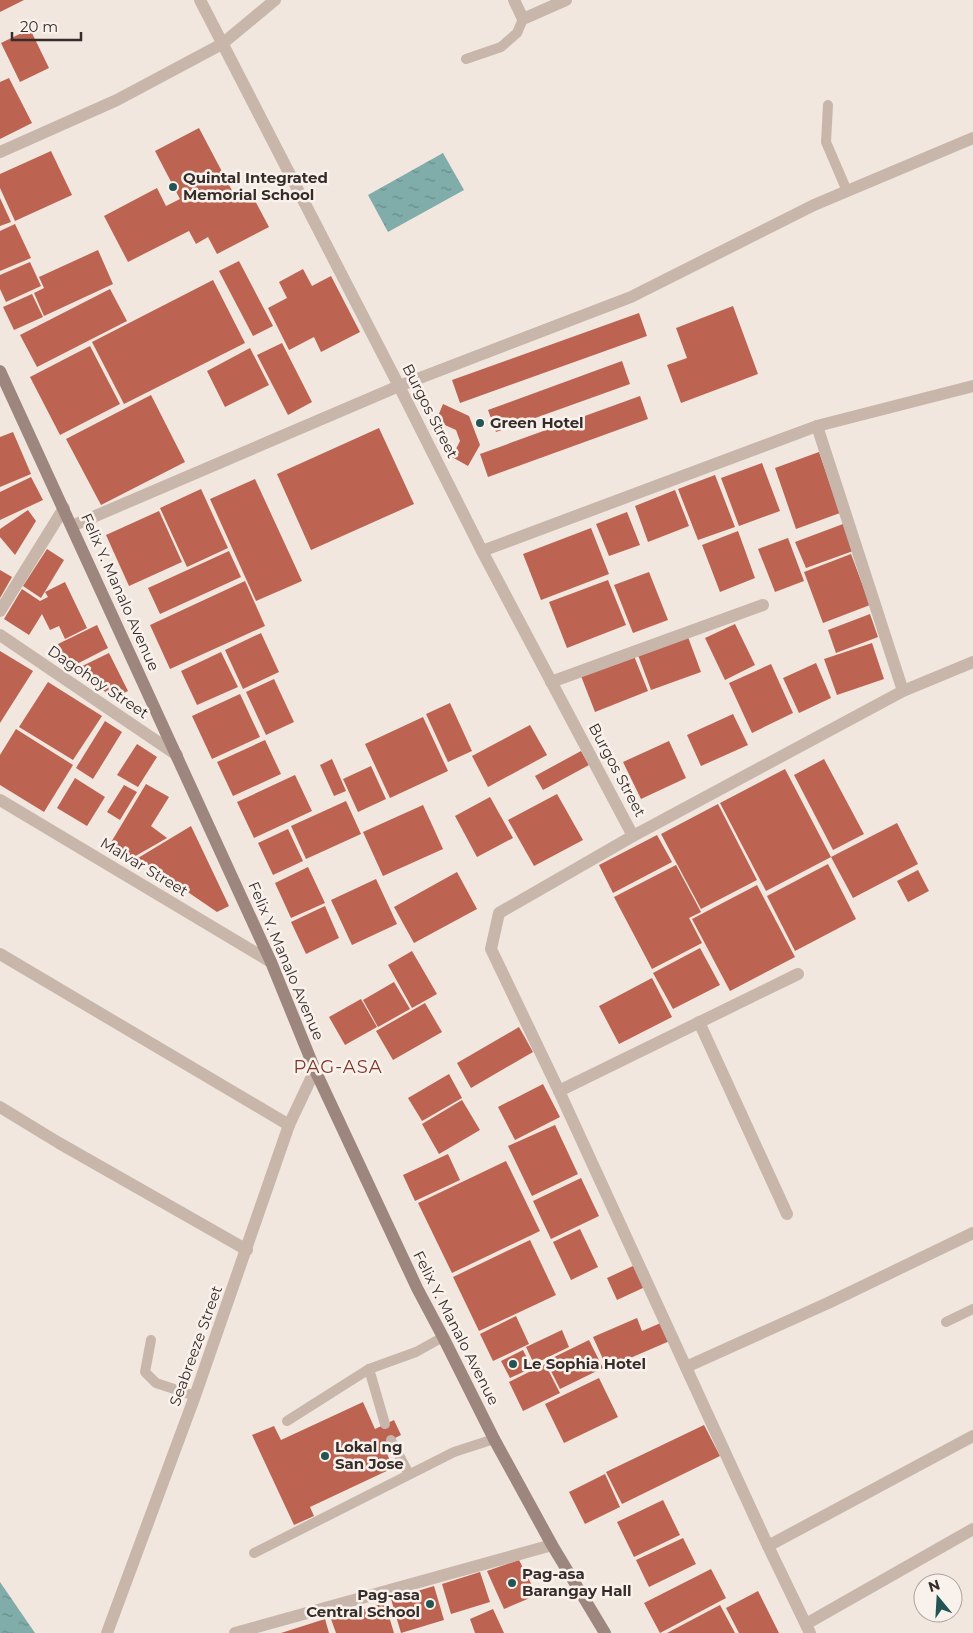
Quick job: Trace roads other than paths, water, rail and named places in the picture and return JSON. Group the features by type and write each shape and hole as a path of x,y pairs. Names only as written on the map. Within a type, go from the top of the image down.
{"main road":[{"name":"Felix Y. Manalo Avenue","path":"0,372 271,962 315,1070 417,1288 494,1439 552,1545 605,1633"}],"street":[{"name":"Burgos Street","path":"200,0 482,551 633,836"},
{"path":"0,152 117,100 222,44 275,0"},
{"path":"514,0 523,19 566,0"},
{"path":"72,526 399,386 631,297 814,204 973,138"},
{"path":"482,551 817,426 973,386"},
{"path":"817,426 903,691"},
{"path":"0,611 64,508"},
{"path":"551,682 763,605"},
{"name":"Dagohoy Street","path":"0,635 177,755"},
{"path":"973,662 903,691 633,836 499,913 491,949 559,1091 808,1629 973,1529"},
{"name":"Malvar Street","path":"0,800 271,962"},
{"path":"0,954 289,1125"},
{"path":"559,1091 798,974"},
{"path":"698,1022 786,1214"},
{"name":"Seabreeze Street","path":"107,1633 195,1396 289,1125 315,1070"},
{"path":"0,1107 247,1250"},
{"path":"686,1367 828,1303 973,1233"},
{"path":"768,1546 973,1436"},
{"path":"235,1633 552,1545"}],"lane":[{"path":"466,59 501,47 517,33 523,19"},
{"path":"828,105 826,142 847,191"},
{"path":"946,1322 973,1309"},
{"path":"287,1421 369,1369 416,1352 443,1337"},
{"path":"151,1340 145,1372 156,1383 195,1396"},
{"path":"369,1369 385,1424"},
{"path":"254,1553 454,1452 494,1439"},
{"path":"391,1440 409,1474"}],"water":[{"path":"443,153 464,190 388,232 368,195"},
{"path":"0,1582 35,1633 0,1633"}],"place":[{"name":"Quintal Integrated Memorial School","path":"173,187"},
{"name":"Green Hotel","path":"480,423"},
{"name":"Le Sophia Hotel","path":"513,1364"},
{"name":"Lokal ng San Jose","path":"325,1456"},
{"name":"Pag-asa Barangay Hall","path":"512,1583"},
{"name":"Pag-asa Central School","path":"430,1604"}],"district":[{"name":"PAG-ASA","path":"338,1067"}]}
